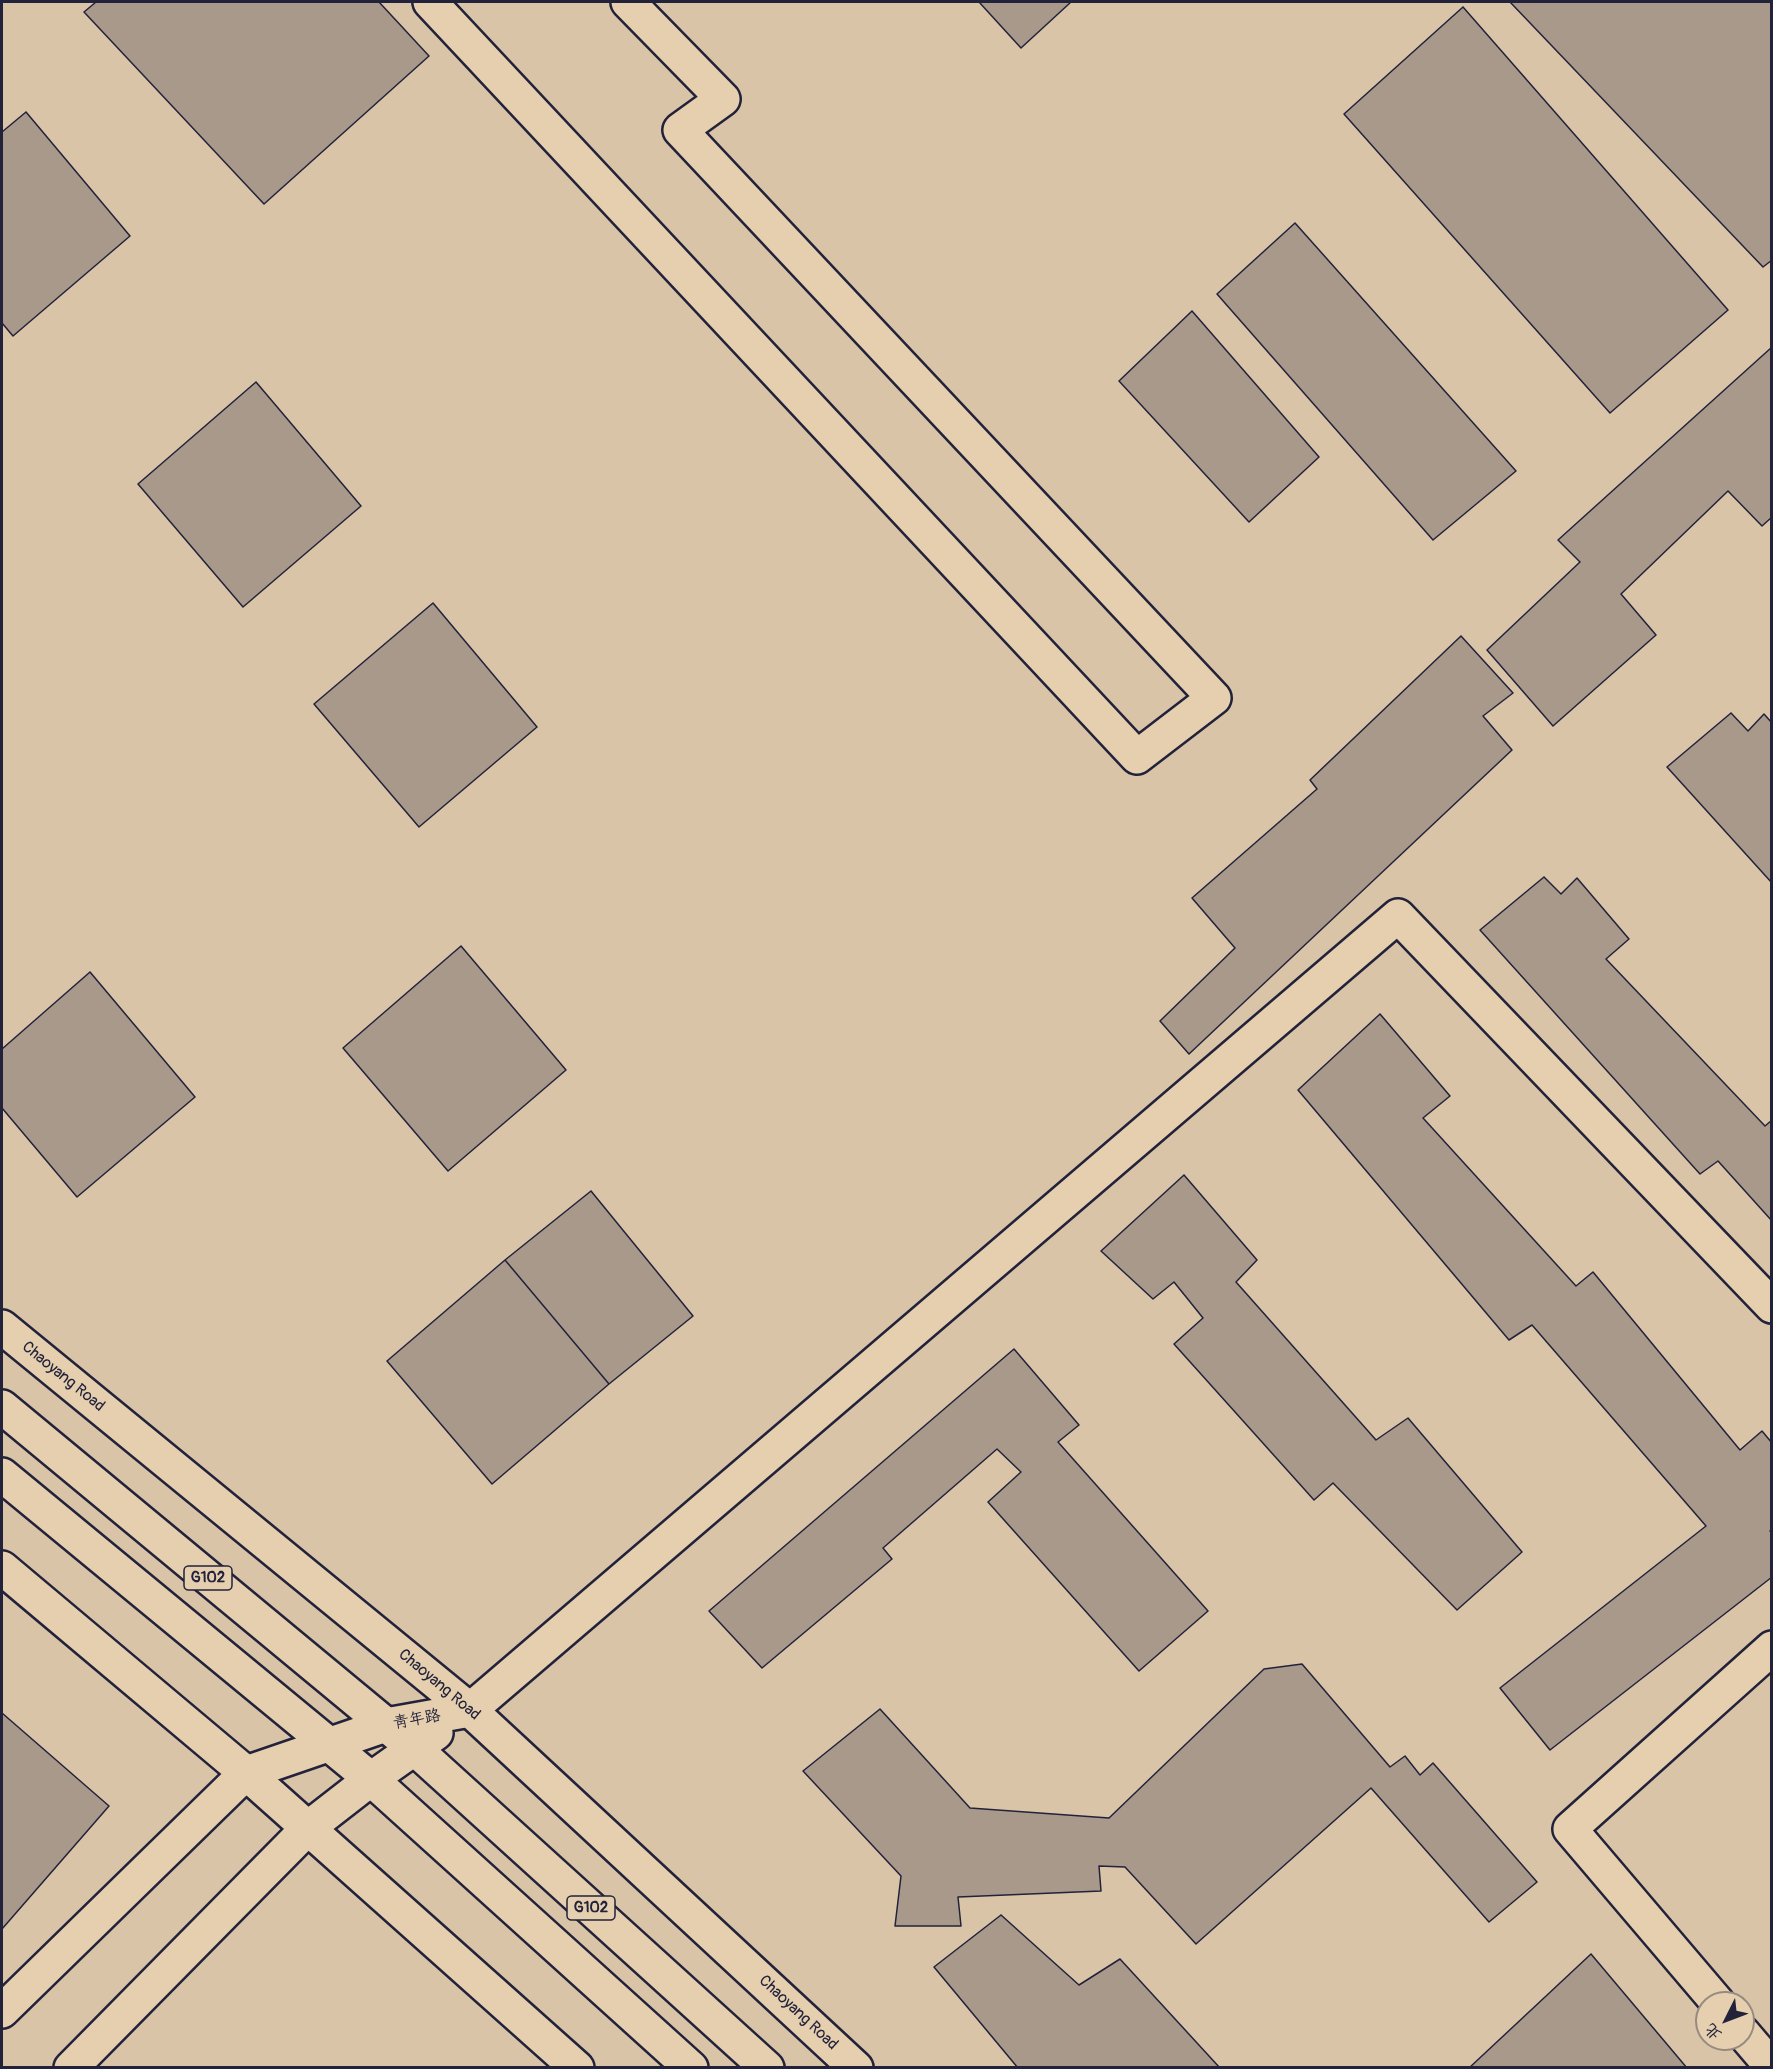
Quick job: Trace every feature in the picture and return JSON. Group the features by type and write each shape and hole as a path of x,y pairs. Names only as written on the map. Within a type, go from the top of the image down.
{"main road":[{"path":"430,2 1137,757 1214,698 680,130 723,99 628,2"},
{"path":"470,1710 1398,916 1772,1306"},
{"name":"Chaoyang Road","path":"2,1327 470,1710 856,2067"},
{"name":"G102","path":"2,1407 414,1748 767,2067"},
{"path":"2,1475 371,1779 691,2067"},
{"path":"2,1568 246,1773 577,2067"},
{"path":"1708,1991 1570,1829 1772,1648"},
{"name":"青年路","path":"2,2011 246,1773 386,1725 470,1710"},
{"name":"青年路","path":"71,2067 308,1828 371,1779 470,1710"},
{"path":"1755,2047 1772,2067"}],"building":[{"path":"96,2 379,2 429,56 264,204 84,12"},
{"path":"979,2 1071,2 1021,48"},
{"path":"1510,2 1772,2 1772,260 1763,267"},
{"path":"1463,7 1728,310 1610,413 1344,114"},
{"path":"26,112 130,236 13,336 2,323 2,132"},
{"path":"1295,223 1516,471 1433,540 1217,294"},
{"path":"1192,311 1319,457 1249,522 1119,381"},
{"path":"1772,347 1772,517 1762,526 1728,491 1621,594 1656,635 1553,726 1487,650 1580,562 1558,540"},
{"path":"256,382 361,506 243,607 138,484"},
{"path":"433,603 537,727 419,827 314,704"},
{"path":"1461,636 1513,693 1483,716 1512,750 1189,1054 1160,1021 1235,948 1192,898 1317,789 1310,780"},
{"path":"1731,713 1748,731 1764,714 1772,723 1772,883 1667,767"},
{"path":"1544,877 1561,894 1577,878 1629,939 1606,959 1765,1126 1772,1120 1772,1221 1718,1161 1700,1174 1480,930"},
{"path":"461,946 566,1070 448,1171 343,1048"},
{"path":"90,972 195,1097 77,1197 2,1108 2,1049"},
{"path":"1380,1014 1450,1096 1423,1118 1576,1286 1593,1272 1740,1450 1762,1431 1772,1443 1772,1530 1770,1531 1772,1533 1772,1577 1550,1750 1500,1688 1706,1526 1532,1325 1509,1340 1298,1090"},
{"path":"1184,1175 1257,1260 1236,1282 1376,1440 1408,1418 1522,1552 1457,1610 1333,1483 1314,1500 1174,1344 1203,1318 1174,1282 1153,1299 1101,1251"},
{"path":"591,1191 693,1316 609,1384 505,1260"},
{"path":"505,1260 609,1384 492,1484 387,1361"},
{"path":"1014,1349 1079,1425 1058,1442 1208,1611 1139,1671 988,1502 1021,1472 997,1449 883,1548 892,1559 762,1668 709,1611"},
{"path":"1302,1664 1390,1767 1405,1756 1420,1775 1433,1763 1537,1882 1489,1922 1371,1788 1196,1944 1125,1867 1099,1866 1101,1891 958,1897 961,1926 895,1926 901,1876 803,1771 880,1709 970,1808 1109,1818 1264,1669"},
{"path":"2,1713 109,1806 2,1929"},
{"path":"1001,1915 1079,1985 1120,1959 1220,2068 1018,2068 934,1967"},
{"path":"1591,1954 1687,2068 1469,2068"}]}
